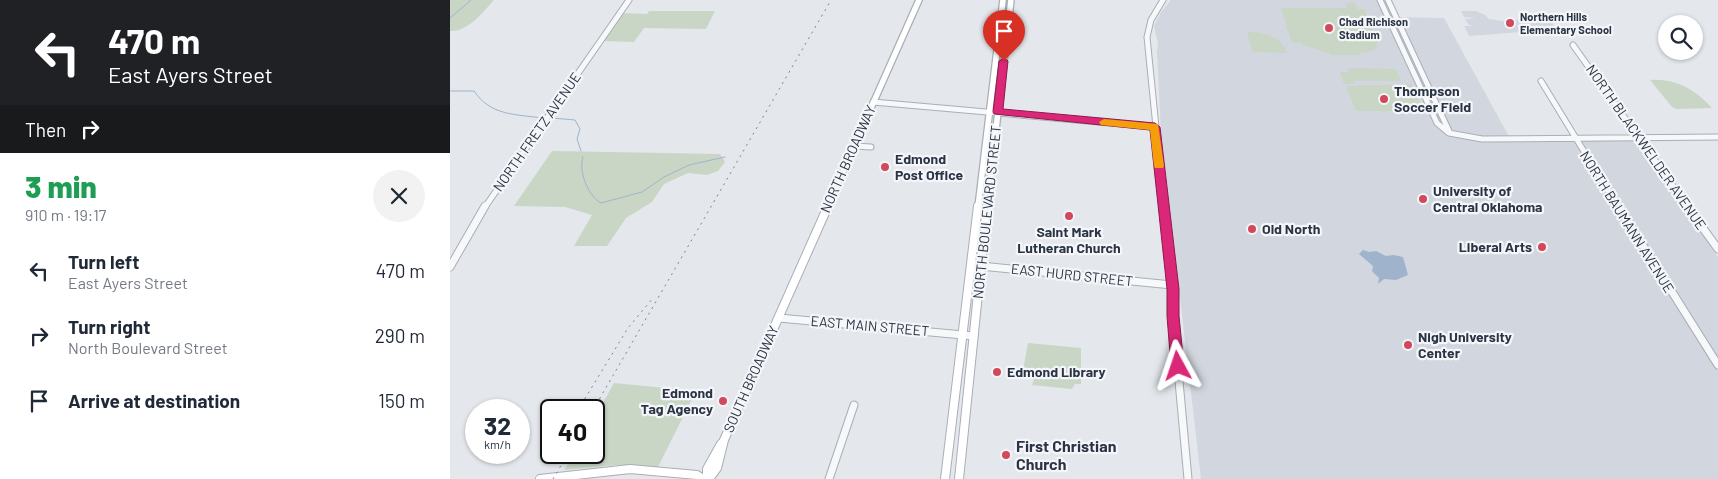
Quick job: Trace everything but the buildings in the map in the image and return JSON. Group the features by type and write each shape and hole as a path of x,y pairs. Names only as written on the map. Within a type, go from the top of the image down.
{"main road":[{"name":"NORTH BROADWAY","path":"778,318 919,0"},
{"name":"NORTH BOULEVARD STREET","path":"945,479 1003,0"},
{"name":"NORTH BOULEVARD STREET","path":"959,479 1011,0"},
{"name":"SOUTH BROADWAY","path":"706,479 716,468 724,440 778,318"},
{"path":"540,479 630,469 697,475 706,479"}],"street":[{"name":"NORTH FRETZ AVENUE","path":"450,267 487,203 629,0"},
{"path":"1163,0 1149,20 1146,34 1172,285 1188,479"},
{"path":"1380,0 1437,123 1449,133 1472,138 1718,137"},
{"path":"1388,0 1449,133"},
{"name":"NORTH BLACKWELDER AVENUE","path":"1573,45 1718,249"},
{"name":"NORTH BAUMANN AVENUE","path":"1541,82 1717,364"},
{"path":"873,102 1155,127"},
{"path":"854,146 872,147"},
{"name":"EAST HURD STREET","path":"971,265 1172,285"},
{"name":"EAST MAIN STREET","path":"778,318 974,336"},
{"path":"829,479 854,405"},
{"path":"952,415 965,416"}],"shaded area":[{"name":"University of Central Oklahoma","path":"1171,0 1378,0 1385,17 1444,18 1512,142 1635,140 1718,257 1718,479 1201,479 1161,132 1158,43 1154,26 1161,12"},
{"name":"Northern Hills Elementary School","path":"1461,11 1476,11 1489,19 1503,21 1534,19 1528,13 1543,13 1547,19 1550,19 1560,36 1548,36 1543,28 1531,29 1528,25 1517,25 1521,32 1469,36 1464,26 1475,26 1469,25 1465,19 1476,18 1464,17"}],"green space":[{"path":"450,0 494,0 469,25 450,31"},
{"name":"Chad Richison Stadium","path":"1346,3 1355,3 1357,9 1364,9 1378,43 1376,44 1378,49 1359,53 1360,55 1331,55 1330,53 1302,45 1302,43 1292,43 1286,29 1287,26 1281,8 1347,8"},
{"path":"649,11 715,11 706,29 644,28 634,42 604,41 622,13 647,14"},
{"path":"1247,32 1271,36 1281,43 1287,53 1252,52"},
{"path":"1348,68 1396,69 1401,81 1353,81 1354,84 1344,84 1340,72 1349,72"},
{"path":"1650,80 1668,81 1684,86 1712,108 1677,109 1672,107"},
{"name":"Thompson Soccer Field","path":"1411,84 1423,111 1356,111 1346,86"},
{"path":"552,151 720,154 725,162 718,171 707,175 688,173 664,184 652,202 626,218 607,246 574,246 592,215 565,207 514,206"},
{"path":"1028,343 1081,348 1081,384 1075,384 1072,389 1032,385 1034,380 1022,376"},
{"path":"614,383 696,391 658,467 616,465 564,470 568,464 605,464 605,399"}],"water":[{"path":"1363,250 1369,252 1376,251 1386,256 1403,257 1408,275 1396,280 1384,279 1378,284 1379,278 1372,271 1373,266 1359,254"}],"waterway":[{"path":"450,18 471,0"},
{"path":"450,91 474,91 488,105 496,109 513,114 542,118"},
{"path":"552,118 575,120 580,129 577,139 581,151"},
{"path":"583,157 582,169 585,183 592,195 601,203 642,192 664,177 689,165 725,157"}],"railway":[{"path":"599,399 831,0"},
{"path":"585,399 628,328 653,298"},
{"path":"553,479 562,464"}],"slow traffic":[{"path":"1104,122 1155,127 1159,166"}],"place":[{"name":"Northern Hills Elementary School","path":"1510,23"},
{"name":"Chad Richison Stadium","path":"1329,28"},
{"name":"Thompson Soccer Field","path":"1384,99"},
{"name":"Edmond Post Office","path":"885,167"},
{"name":"University of Central Oklahoma","path":"1423,199"},
{"name":"Saint Mark Lutheran Church","path":"1069,216"},
{"name":"Old North","path":"1252,229"},
{"name":"Liberal Arts","path":"1542,247"},
{"name":"Nigh University Center","path":"1408,345"},
{"name":"Edmond Library","path":"997,372"},
{"name":"Edmond Tag Agency","path":"723,401"},
{"name":"First Christian Church","path":"1006,455"}],"route":[{"path":"1004,61 998,112 1155,127 1173,289 1173,316 1178,366"}]}
